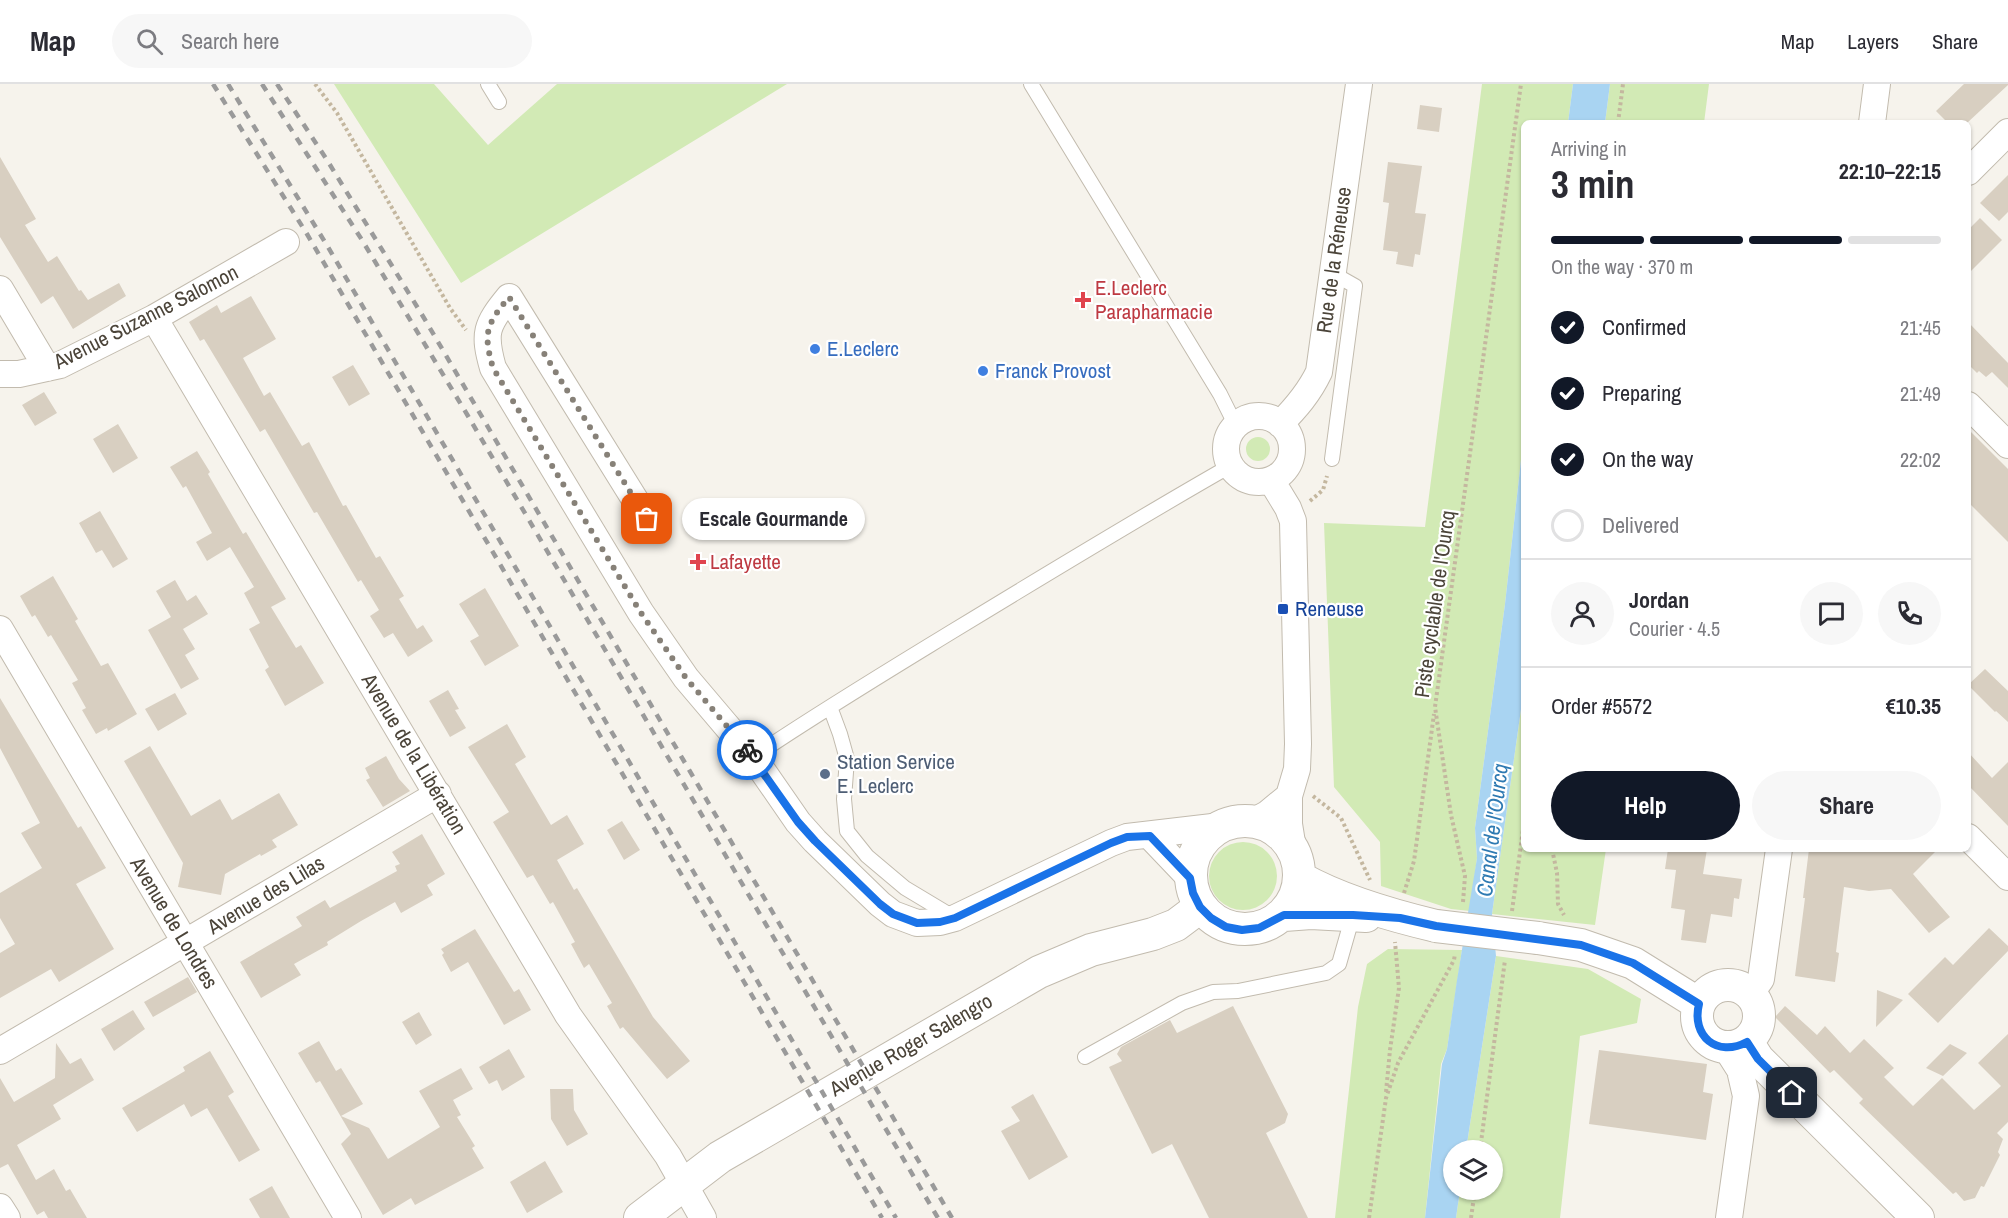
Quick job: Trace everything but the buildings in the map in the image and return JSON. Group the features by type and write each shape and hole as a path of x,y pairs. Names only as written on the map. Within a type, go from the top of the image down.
{"street":[{"name":"Rue de la Réneuse","path":"1280,424 1301,403 1319,372 1359,84"},
{"path":"1872,120 1877,84"},
{"path":"1971,169 2008,132"},
{"name":"Avenue Suzanne Salomon","path":"0,374 19,374 60,365 154,318 286,242"},
{"path":"0,289 47,368"},
{"path":"647,519 509,297 492,318 487,334 488,351 493,368 628,593 686,678 753,757 798,822 880,904 893,914 917,923 940,922 955,918 1127,837 1221,826 1237,821 1254,821 1284,836 1296,863 1321,890 1538,938 1581,945 1633,963 1699,1004"},
{"name":"Avenue de la Libération","path":"154,318 568,1016 668,1155 703,1218"},
{"path":"1971,408 2008,445"},
{"path":"1253,417 1272,419 1280,424 1288,433 1292,455 1281,474 1262,482 1244,478 1230,466 1226,445 1229,434 1236,426 1253,417"},
{"path":"1271,480 1293,521 1297,769 1301,796 1289,824 1296,863 1296,896 1284,915"},
{"name":"Avenue de Londres","path":"0,629 348,1218"},
{"name":"Avenue des Lilas","path":"0,1051 438,794"},
{"path":"1254,821 1301,796"},
{"path":"1195,892 1191,863 1196,849 1207,836 1221,826"},
{"path":"1150,836 1195,892 1211,918 1226,927 1242,930 1259,928 1284,915 1353,915 1401,908"},
{"path":"1971,840 2008,878"},
{"path":"1746,990 1756,986 1761,979 1779,852"},
{"name":"Avenue Roger Salengro","path":"640,1218 720,1157 1039,972 1091,950 1176,926 1195,892"},
{"path":"1736,1045 1758,1026 1760,1016 1753,997 1746,990 1729,984 1719,986 1704,996 1699,1004 1697,1013 1701,1033 1707,1040 1736,1045 1758,1059 1918,1218"},
{"path":"1729,1218 1746,1096 1736,1045"},
{"path":"0,1207 7,1218"}],"lane":[{"path":"488,84 499,102"},
{"path":"1031,84 1220,394 1236,426"},
{"path":"1332,273 1354,286 1332,459"},
{"path":"753,757 1124,526 1230,466"},
{"path":"830,707 847,759 844,799 847,831 867,856 905,888 955,918"},
{"path":"1085,1057 1182,1003 1213,992 1238,991 1326,973 1339,964 1353,915"}],"path":[{"path":"315,84 337,113 450,308 465,329 487,334"},
{"name":"Piste cyclable de l'Ourcq","path":"1449,918 1466,876 1451,815 1435,707 1521,84"},
{"path":"1618,120 1623,84"},
{"path":"1309,502 1323,490 1332,459"},
{"path":"1369,1218 1399,988 1395,942 1401,908 1414,861 1435,707"},
{"path":"1301,796 1341,818 1371,882"},
{"path":"1512,914 1521,845"},
{"path":"1553,852 1557,873 1558,904 1581,945"},
{"path":"1481,1140 1507,949"},
{"path":"1386,1098 1398,1063 1454,960 1456,950"},
{"path":"1471,1218 1474,1200"}],"green space":[{"path":"334,84 434,84 488,145 557,84 787,84 461,283"},
{"path":"1482,84 1573,84 1568,120 1521,120 1521,460 1505,604 1475,828 1477,858 1470,911 1451,909 1381,886 1380,842 1334,787 1324,523 1425,527"},
{"path":"1610,84 1709,84 1704,120 1605,120"},
{"path":"1258,437 1267,440 1270,449 1267,458 1258,461 1249,458 1246,449 1249,440"},
{"path":"1521,709 1521,852 1606,852 1595,925 1492,914"},
{"path":"1243,842 1256,845 1267,852 1274,863 1277,876 1274,889 1267,900 1256,907 1243,910 1230,907 1219,900 1212,889 1209,876 1212,863 1219,852 1230,845"},
{"path":"1388,949 1462,950 1447,1049 1441,1064 1425,1218 1335,1218 1358,1007 1367,964"},
{"path":"1496,956 1588,969 1641,999 1637,1023 1580,1036 1560,1218 1456,1218 1459,1200 1503,1200 1503,1140 1468,1140"}],"water":[{"path":"1573,84 1610,84 1605,120 1568,120"},
{"name":"Canal de l'Ourcq","path":"1521,460 1521,709 1492,914 1496,956 1468,1140 1443,1140 1443,1200 1459,1200 1456,1218 1425,1218 1442,1064 1447,1049 1477,858 1475,828 1505,604"}],"railway":[{"path":"213,84 307,234 882,1218"},
{"path":"228,84 328,247 896,1218"},
{"path":"262,84 362,240 468,416 938,1218"},
{"path":"277,84 327,160 424,318 952,1218"}],"way so far":[{"path":"647,519 509,297 492,318 487,334 488,351 493,368 641,613 686,678 747,750"}],"place":[{"name":"E.Leclerc Parapharmacie","path":"1083,300"},
{"name":"E.Leclerc","path":"815,349"},
{"name":"Franck Provost","path":"983,371"},
{"name":"Escale Gourmande","path":"647,519"},
{"name":"Lafayette","path":"698,562"},
{"name":"Reneuse","path":"1283,609"},
{"name":"Station Service E. Leclerc","path":"825,774"}],"route":[{"path":"747,750 798,822 815,841 880,904 893,914 907,920 928,923 955,918 1111,843 1127,837 1150,836 1190,878 1193,893 1200,907 1211,918 1226,927 1242,930 1259,928 1284,915 1311,913 1400,918 1436,926 1581,945 1633,963 1699,1004 1698,1023 1701,1033 1707,1040 1726,1048 1747,1042 1758,1059 1792,1093"}]}
